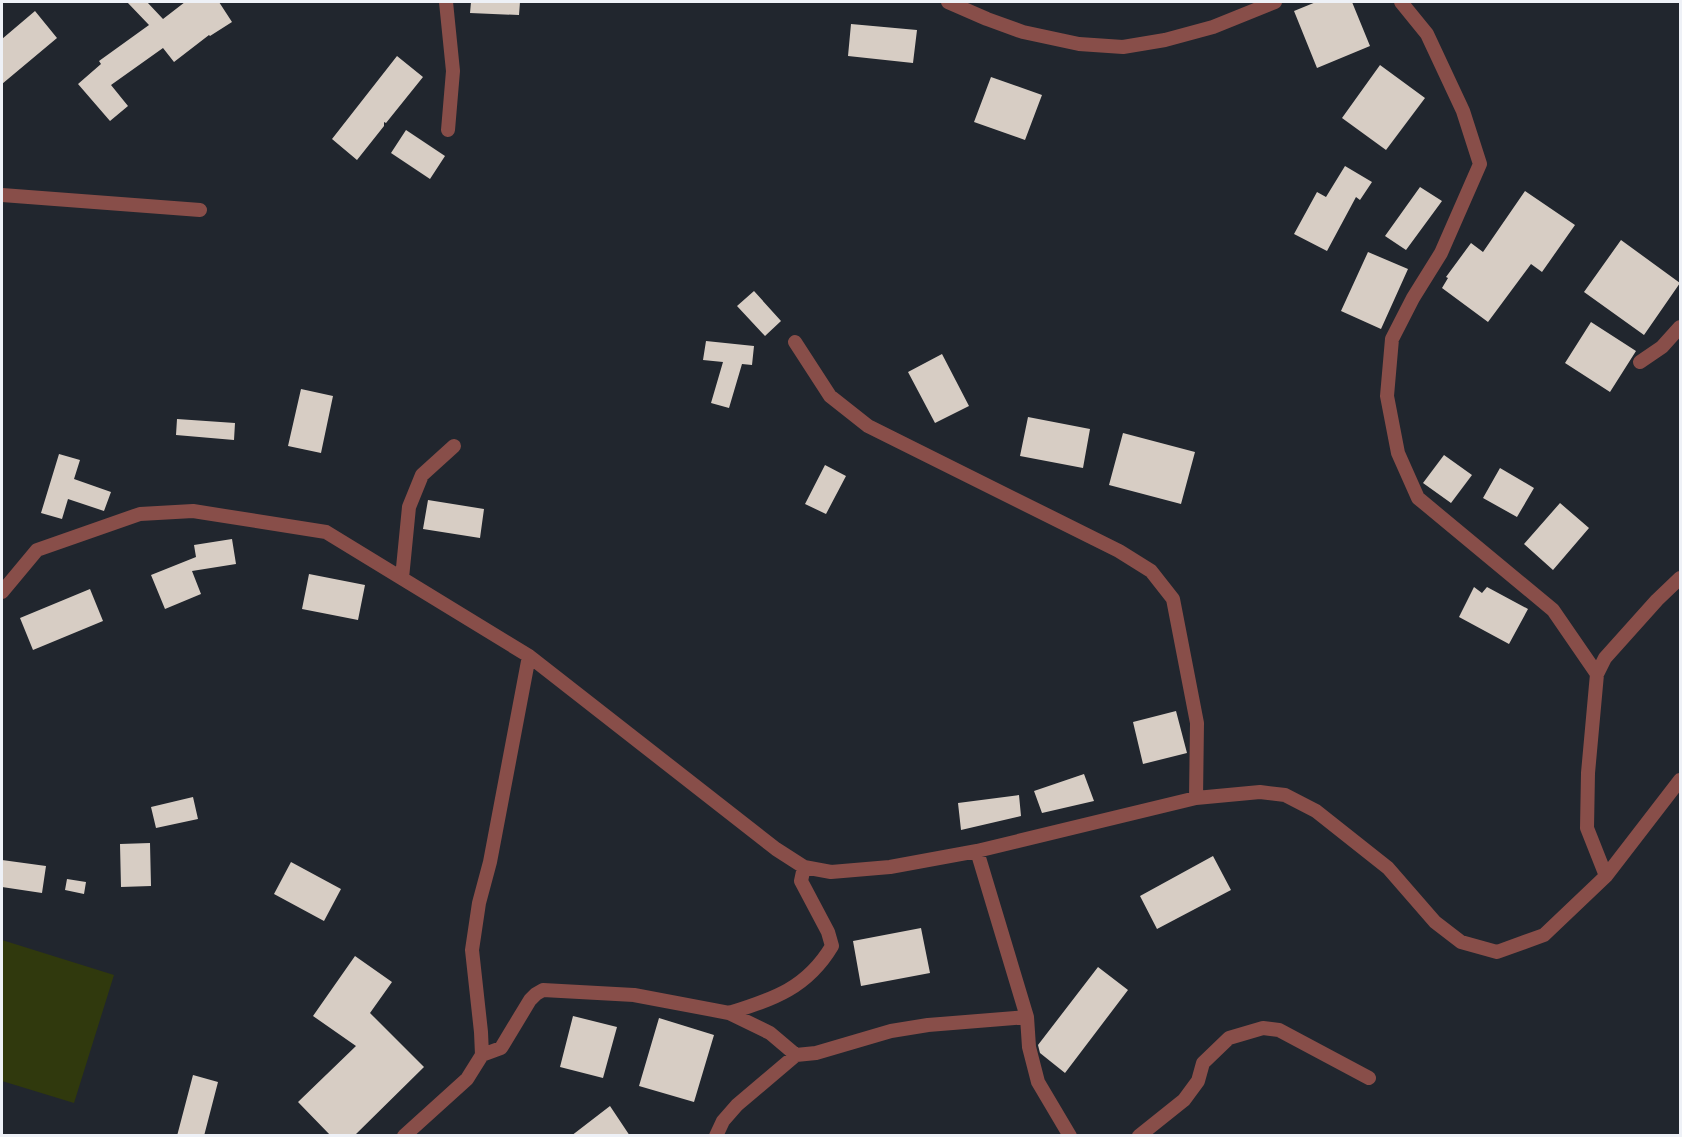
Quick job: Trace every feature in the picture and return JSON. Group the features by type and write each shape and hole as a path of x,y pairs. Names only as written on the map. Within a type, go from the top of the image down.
{"street":[{"path":"446,2 453,71 448,130"},
{"path":"948,2 987,20 1023,32 1079,44 1123,47 1165,40 1213,27 1275,2"},
{"path":"1401,2 1427,34 1463,111 1480,164 1441,253 1413,298 1392,339 1388,396 1398,453 1418,498 1553,610 1597,674"},
{"path":"2,195 200,210"},
{"path":"1640,362 1662,347 1680,327"},
{"path":"795,342 830,396 868,426 1119,551 1151,571 1173,599 1197,723 1196,798"},
{"path":"402,578 409,507 422,476 454,446"},
{"path":"2,592 37,550 140,514 193,511 326,532 529,656 776,849 804,867 831,872 890,867 977,851 1196,798 1260,792 1285,795 1316,811 1388,868 1436,922 1461,942 1497,952 1544,935 1606,876 1680,780"},
{"path":"1606,876 1587,828 1588,773 1597,674 1605,658 1680,578"},
{"path":"404,1136 467,1079 482,1055 472,950 478,903 490,862 529,656"},
{"path":"977,851 1027,1017 1029,1047 1038,1082 1070,1136"},
{"path":"729,1013 771,1000 795,987 824,960 832,946 828,932 801,881 804,867"},
{"path":"482,1055 501,1048 530,1000 543,990 634,995 729,1013 770,1033 796,1055"},
{"path":"716,1136 723,1120 737,1105 796,1055 816,1053 891,1031 928,1025 1027,1017"},
{"path":"1139,1136 1194,1090 1203,1063 1229,1038 1254,1030 1263,1028 1279,1030 1369,1078"}],"green space":[{"path":"2,940 114,975 74,1103 2,1081"}],"building":[{"path":"127,2 147,2 163,19 185,2 219,2 232,22 209,35 174,62 163,48 111,85 128,106 110,121 78,84 101,64 99,61 149,25"},
{"path":"471,2 520,2 519,15 470,13"},
{"path":"1316,2 1352,2 1370,46 1317,68 1294,11"},
{"path":"35,11 57,38 2,84 2,39"},
{"path":"851,24 917,30 913,63 848,56"},
{"path":"397,56 423,77 386,123 384,122 384,126 357,160 332,139"},
{"path":"1380,65 1425,98 1386,150 1342,118"},
{"path":"991,77 1042,95 1025,140 974,122"},
{"path":"406,130 445,156 430,179 391,153"},
{"path":"1345,166 1372,182 1360,200 1356,197 1327,251 1294,234 1317,192 1326,197"},
{"path":"1420,187 1442,201 1406,250 1385,236"},
{"path":"1525,191 1575,225 1542,272 1531,264 1488,322 1442,288 1448,278 1446,277 1471,243 1483,252"},
{"path":"1621,240 1680,283 1644,335 1584,292"},
{"path":"1368,252 1408,269 1381,329 1341,311"},
{"path":"754,291 781,321 765,336 737,306"},
{"path":"1591,322 1636,351 1610,392 1565,363"},
{"path":"706,341 754,346 752,365 742,364 729,408 711,403 723,362 703,360"},
{"path":"942,354 969,406 935,423 908,372"},
{"path":"301,389 333,396 321,453 288,446"},
{"path":"1028,417 1090,429 1083,468 1020,456"},
{"path":"177,419 235,423 234,440 176,435"},
{"path":"1123,433 1195,452 1181,504 1109,485"},
{"path":"59,454 80,460 74,479 111,492 104,511 68,499 62,519 41,513"},
{"path":"1444,455 1472,475 1451,503 1423,483"},
{"path":"825,465 846,476 826,514 805,504"},
{"path":"1500,468 1534,488 1517,517 1483,498"},
{"path":"428,500 484,509 480,538 423,529"},
{"path":"1560,503 1589,528 1553,570 1524,544"},
{"path":"232,539 236,564 192,571 201,594 165,609 151,575 196,557 194,545"},
{"path":"309,574 365,585 358,620 302,609"},
{"path":"1474,587 1482,593 1487,587 1528,609 1509,644 1459,617"},
{"path":"90,589 103,621 33,650 20,618"},
{"path":"1176,711 1187,753 1143,764 1133,722"},
{"path":"1084,774 1094,801 1042,813 1034,791"},
{"path":"1019,795 1021,816 961,830 958,803"},
{"path":"193,797 198,819 156,828 151,807"},
{"path":"150,843 151,886 121,887 120,844"},
{"path":"1213,856 1231,890 1157,929 1140,896"},
{"path":"2,860 46,866 42,893 2,887"},
{"path":"291,862 341,889 324,921 274,894"},
{"path":"67,879 86,882 84,894 65,890"},
{"path":"921,928 930,973 861,986 853,941"},
{"path":"355,956 392,982 370,1013 424,1067 354,1136 331,1136 298,1102 356,1046 313,1016"},
{"path":"1098,967 1128,990 1065,1073 1040,1053 1038,1045"},
{"path":"573,1016 617,1027 603,1078 560,1067"},
{"path":"659,1018 714,1035 694,1102 639,1086"},
{"path":"193,1075 218,1082 204,1136 177,1136"},
{"path":"610,1106 630,1136 571,1136"}]}
